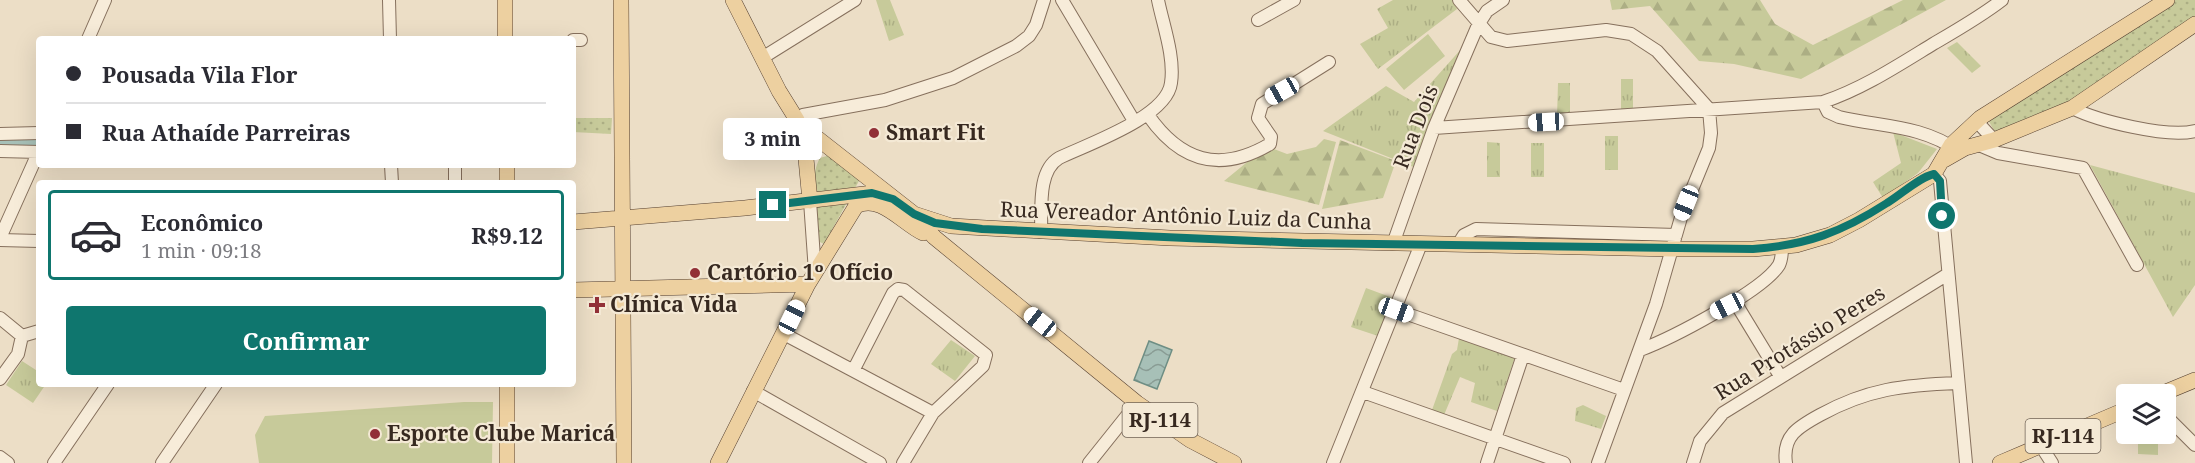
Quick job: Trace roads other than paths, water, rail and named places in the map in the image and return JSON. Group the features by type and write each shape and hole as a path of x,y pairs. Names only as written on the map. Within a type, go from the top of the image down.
{"main road":[{"path":"505,0 505,36"},
{"path":"621,0 624,463"},
{"path":"732,0 800,124 810,201"},
{"path":"1954,148 1980,118 2168,0"},
{"path":"1954,148 1987,142 2072,108 2195,24"},
{"name":"RJ-114","path":"800,124 914,214 934,237 1137,403 1190,440 1234,463"},
{"name":"Rua Vereador Antônio Luiz da Cunha","path":"914,214 951,226 1041,232 1393,244 1674,242 1782,247 1830,235 1859,220 1938,168 1954,148"},
{"path":"576,222 810,201 867,193 893,199"},
{"name":"RJ-114","path":"812,278 849,214 862,203 875,204 934,237"},
{"path":"576,290 812,278 718,463"},
{"path":"2176,388 2195,380"},
{"path":"507,387 507,463"},
{"name":"RJ-114","path":"2000,463 2048,456 2057,439 2116,414"}],"street":[{"path":"89,36 105,0"},
{"path":"389,0 390,36"},
{"path":"762,58 855,0"},
{"path":"800,124 807,114 885,100 954,78 1016,46 1029,36 1036,25 1043,3 1060,0 1134,121"},
{"path":"1041,232 1045,175 1048,166 1148,115 1167,96 1172,80 1158,0"},
{"path":"1258,20 1294,0"},
{"path":"1459,0 1491,38 1507,41 1606,30 1622,31 1657,51 1709,109 1711,133 1709,147 1674,242 1640,350 1598,463"},
{"name":"Rua Dois","path":"1393,244 1434,128 1478,25 1487,11 1503,0"},
{"path":"1434,128 1823,102 1844,95 1869,82 1970,24 2002,0"},
{"path":"1148,115 1163,137 1188,153 1211,160 1234,157 1270,144 1271,137 1258,116 1262,104 1329,62"},
{"path":"1823,102 1828,111 1839,117 1913,129 1954,148"},
{"path":"2072,108 2093,117 2152,130 2170,133 2195,131"},
{"path":"1980,118 1987,142 1998,153 2083,168 2137,265"},
{"path":"0,134 36,133"},
{"path":"0,151 36,151"},
{"path":"36,158 0,239 36,241"},
{"path":"1938,168 1966,463"},
{"path":"810,201 812,278"},
{"path":"1333,463 1421,244"},
{"path":"1640,350 1735,302 1776,269 1782,260 1782,247"},
{"name":"Rua Protássio Peres","path":"1693,463 1700,441 1723,413 1948,274"},
{"path":"854,369 893,293 898,289 904,290 984,352 987,360 933,413 903,463"},
{"path":"1735,302 1780,376"},
{"path":"1396,310 1624,390"},
{"path":"0,318 22,336"},
{"path":"0,331 22,336 36,332"},
{"path":"784,334 854,369 933,413"},
{"path":"0,379 18,354 22,336"},
{"path":"1487,463 1523,355"},
{"path":"1786,463 1785,446 1790,435 1799,427 1849,399 1915,384 1958,383"},
{"path":"54,463 106,387"},
{"path":"162,463 214,387"},
{"path":"753,391 880,463"},
{"path":"1363,392 1564,463"},
{"path":"1089,463 1137,403"},
{"path":"2176,425 2195,445"},
{"path":"0,458 8,463"}],"water":[{"path":"1149,341 1172,350 1157,389 1134,380"}],"waterway":[{"path":"0,142 36,142"}],"place":[{"name":"Smart Fit","path":"874,133"},
{"name":"Cartório 1º Ofício","path":"695,273"},
{"name":"Clínica Vida","path":"597,305"},
{"name":"Esporte Clube Maricá","path":"375,434"}]}
